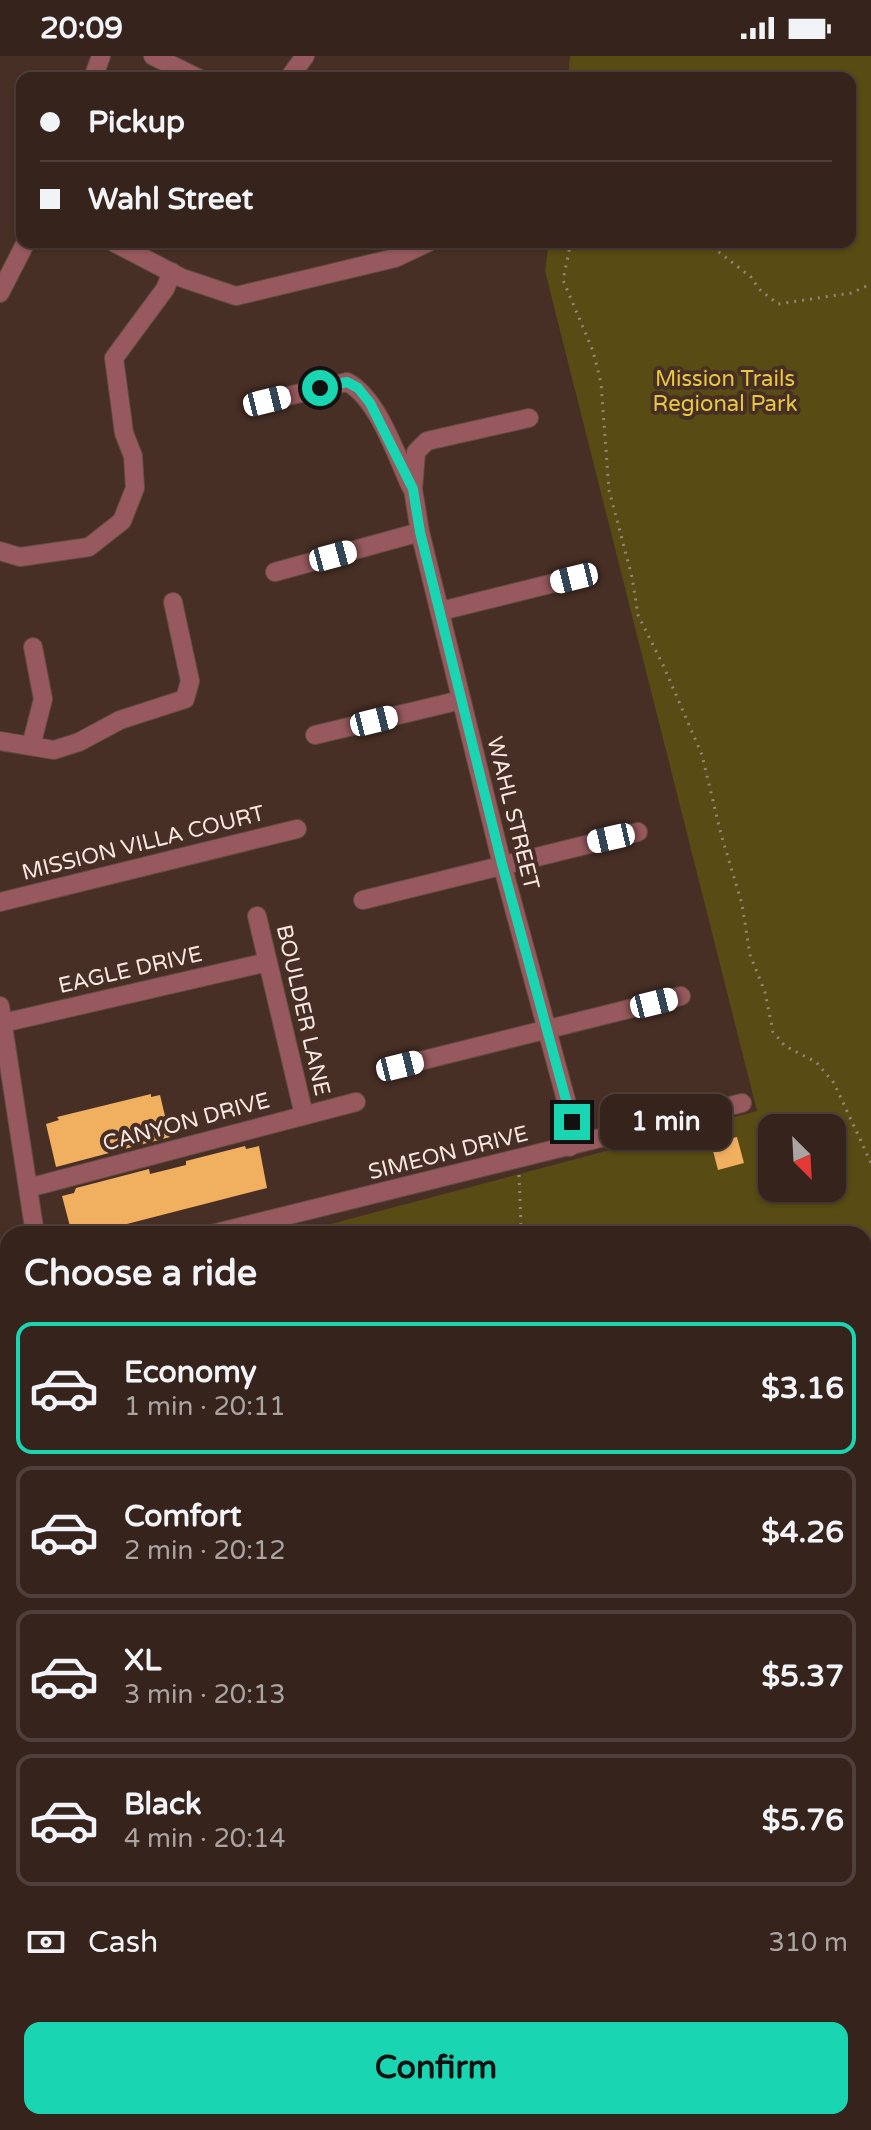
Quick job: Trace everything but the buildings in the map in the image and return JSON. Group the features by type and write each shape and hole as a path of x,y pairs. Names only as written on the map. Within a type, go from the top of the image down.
{"street":[{"path":"153,56 186,72"},
{"path":"0,293 23,248"},
{"path":"125,248 172,272 236,296 395,258 416,248"},
{"path":"0,551 20,557 89,547 122,521 135,488 134,467 124,433 114,358 165,289 172,272"},
{"path":"267,401 347,382 358,388 370,403 413,489"},
{"path":"413,489 416,452 427,441 529,418"},
{"name":"WAHL STREET","path":"413,489 420,532 502,864 572,1122 570,1147"},
{"path":"275,572 420,532"},
{"path":"441,611 574,578"},
{"path":"0,741 54,750 79,742 120,720 185,699 190,681 173,602"},
{"path":"31,746 43,699 33,647"},
{"path":"315,735 461,700"},
{"name":"MISSION VILLA COURT","path":"0,902 297,829"},
{"path":"363,900 638,832"},
{"name":"BOULDER LANE","path":"257,916 304,1115"},
{"name":"EAGLE DRIVE","path":"1,1015 268,962"},
{"path":"400,1066 681,996"},
{"path":"1,1015 34,1226"},
{"name":"CANYON DRIVE","path":"28,1188 356,1102"},
{"name":"SIMEON DRIVE","path":"245,1226 742,1103"}],"path":[{"path":"570,248 563,280 593,351 601,383 609,490 632,577 638,615 702,755 742,904 750,955 765,992 773,1032 785,1046 816,1062 834,1083 871,1163"},
{"path":"714,248 751,277 759,289 778,304 851,293 871,284"},
{"path":"518,1160 521,1226"}],"green space":[{"name":"Mission Trails Regional Park","path":"570,56 871,56 871,1226 323,1226 757,1111 545,271 548,248 856,248 856,72 569,72"}],"route":[{"path":"320,388 347,382 358,388 370,403 413,489 420,532 502,864 572,1122"}]}
